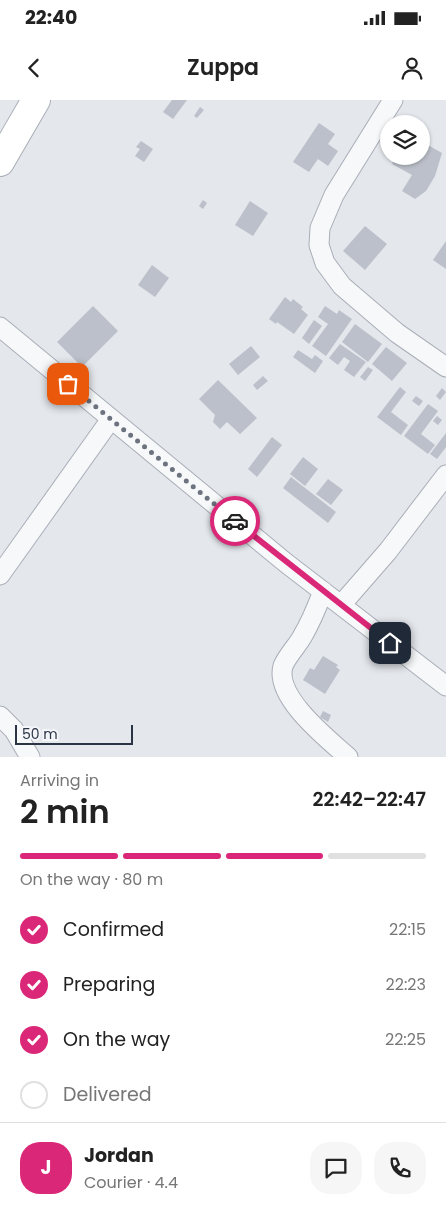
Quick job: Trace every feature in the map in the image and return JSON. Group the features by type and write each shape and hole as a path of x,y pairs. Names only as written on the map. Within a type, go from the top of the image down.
{"main road":[{"path":"0,162 36,100"}],"street":[{"path":"393,100 334,195 320,228 319,245 325,263 342,286 397,332 446,367"},
{"path":"0,327 323,591 446,686"},
{"path":"0,576 111,419"},
{"path":"341,605 388,551 446,475"},
{"path":"323,591 313,616 283,666 284,686 296,706 319,731 348,757"},
{"path":"0,716 14,730 30,757"}],"building":[{"path":"172,100 187,100 173,119 163,112"},
{"path":"200,107 204,110 197,118 194,116"},
{"path":"319,123 335,134 328,144 338,151 328,166 318,159 309,172 293,162"},
{"path":"141,141 153,149 144,162 135,156 140,149 136,147"},
{"path":"430,146 442,153 435,176 426,191 415,199 402,191 412,175 394,165 430,165"},
{"path":"203,200 207,203 203,209 199,206"},
{"path":"250,201 268,213 253,236 235,225"},
{"path":"365,226 387,244 365,270 343,251"},
{"path":"446,241 446,269 433,260"},
{"path":"152,265 169,278 155,297 138,285"},
{"path":"285,297 291,302 293,299 303,307 301,309 308,315 294,334 277,322 276,324 269,319"},
{"path":"93,306 118,331 82,367 57,342"},
{"path":"325,306 337,314 339,310 352,319 326,356 312,346 328,324 318,317"},
{"path":"314,320 322,326 309,344 302,338"},
{"path":"355,324 382,344 368,362 342,342"},
{"path":"340,344 366,362 354,377 344,370 350,361 344,357 338,365 329,358"},
{"path":"251,346 260,357 238,375 229,364"},
{"path":"386,347 407,363 392,381 372,364"},
{"path":"298,350 312,359 315,355 323,361 315,373 293,357"},
{"path":"368,367 373,370 365,381 360,377"},
{"path":"263,376 268,381 257,390 253,385"},
{"path":"218,380 257,418 240,434 227,422 220,429 213,422 215,415 199,399"},
{"path":"400,387 406,392 391,412 408,425 401,435 377,417"},
{"path":"442,388 446,392 440,400 436,396"},
{"path":"416,396 423,401 419,406 412,401"},
{"path":"428,404 438,411 421,434 435,445 428,454 404,436"},
{"path":"437,416 442,420 438,425 433,421"},
{"path":"446,433 446,447 437,459 430,454"},
{"path":"272,437 282,445 257,477 248,469"},
{"path":"303,457 318,469 305,486 290,474"},
{"path":"291,477 336,512 328,523 283,488"},
{"path":"328,479 343,490 331,505 316,494"},
{"path":"323,656 338,665 336,667 340,670 325,694 303,680 310,668 314,670"},
{"path":"323,711 331,715 328,722 320,717"}],"way so far":[{"path":"68,384 235,521"}],"route":[{"path":"235,521 390,643"}]}
